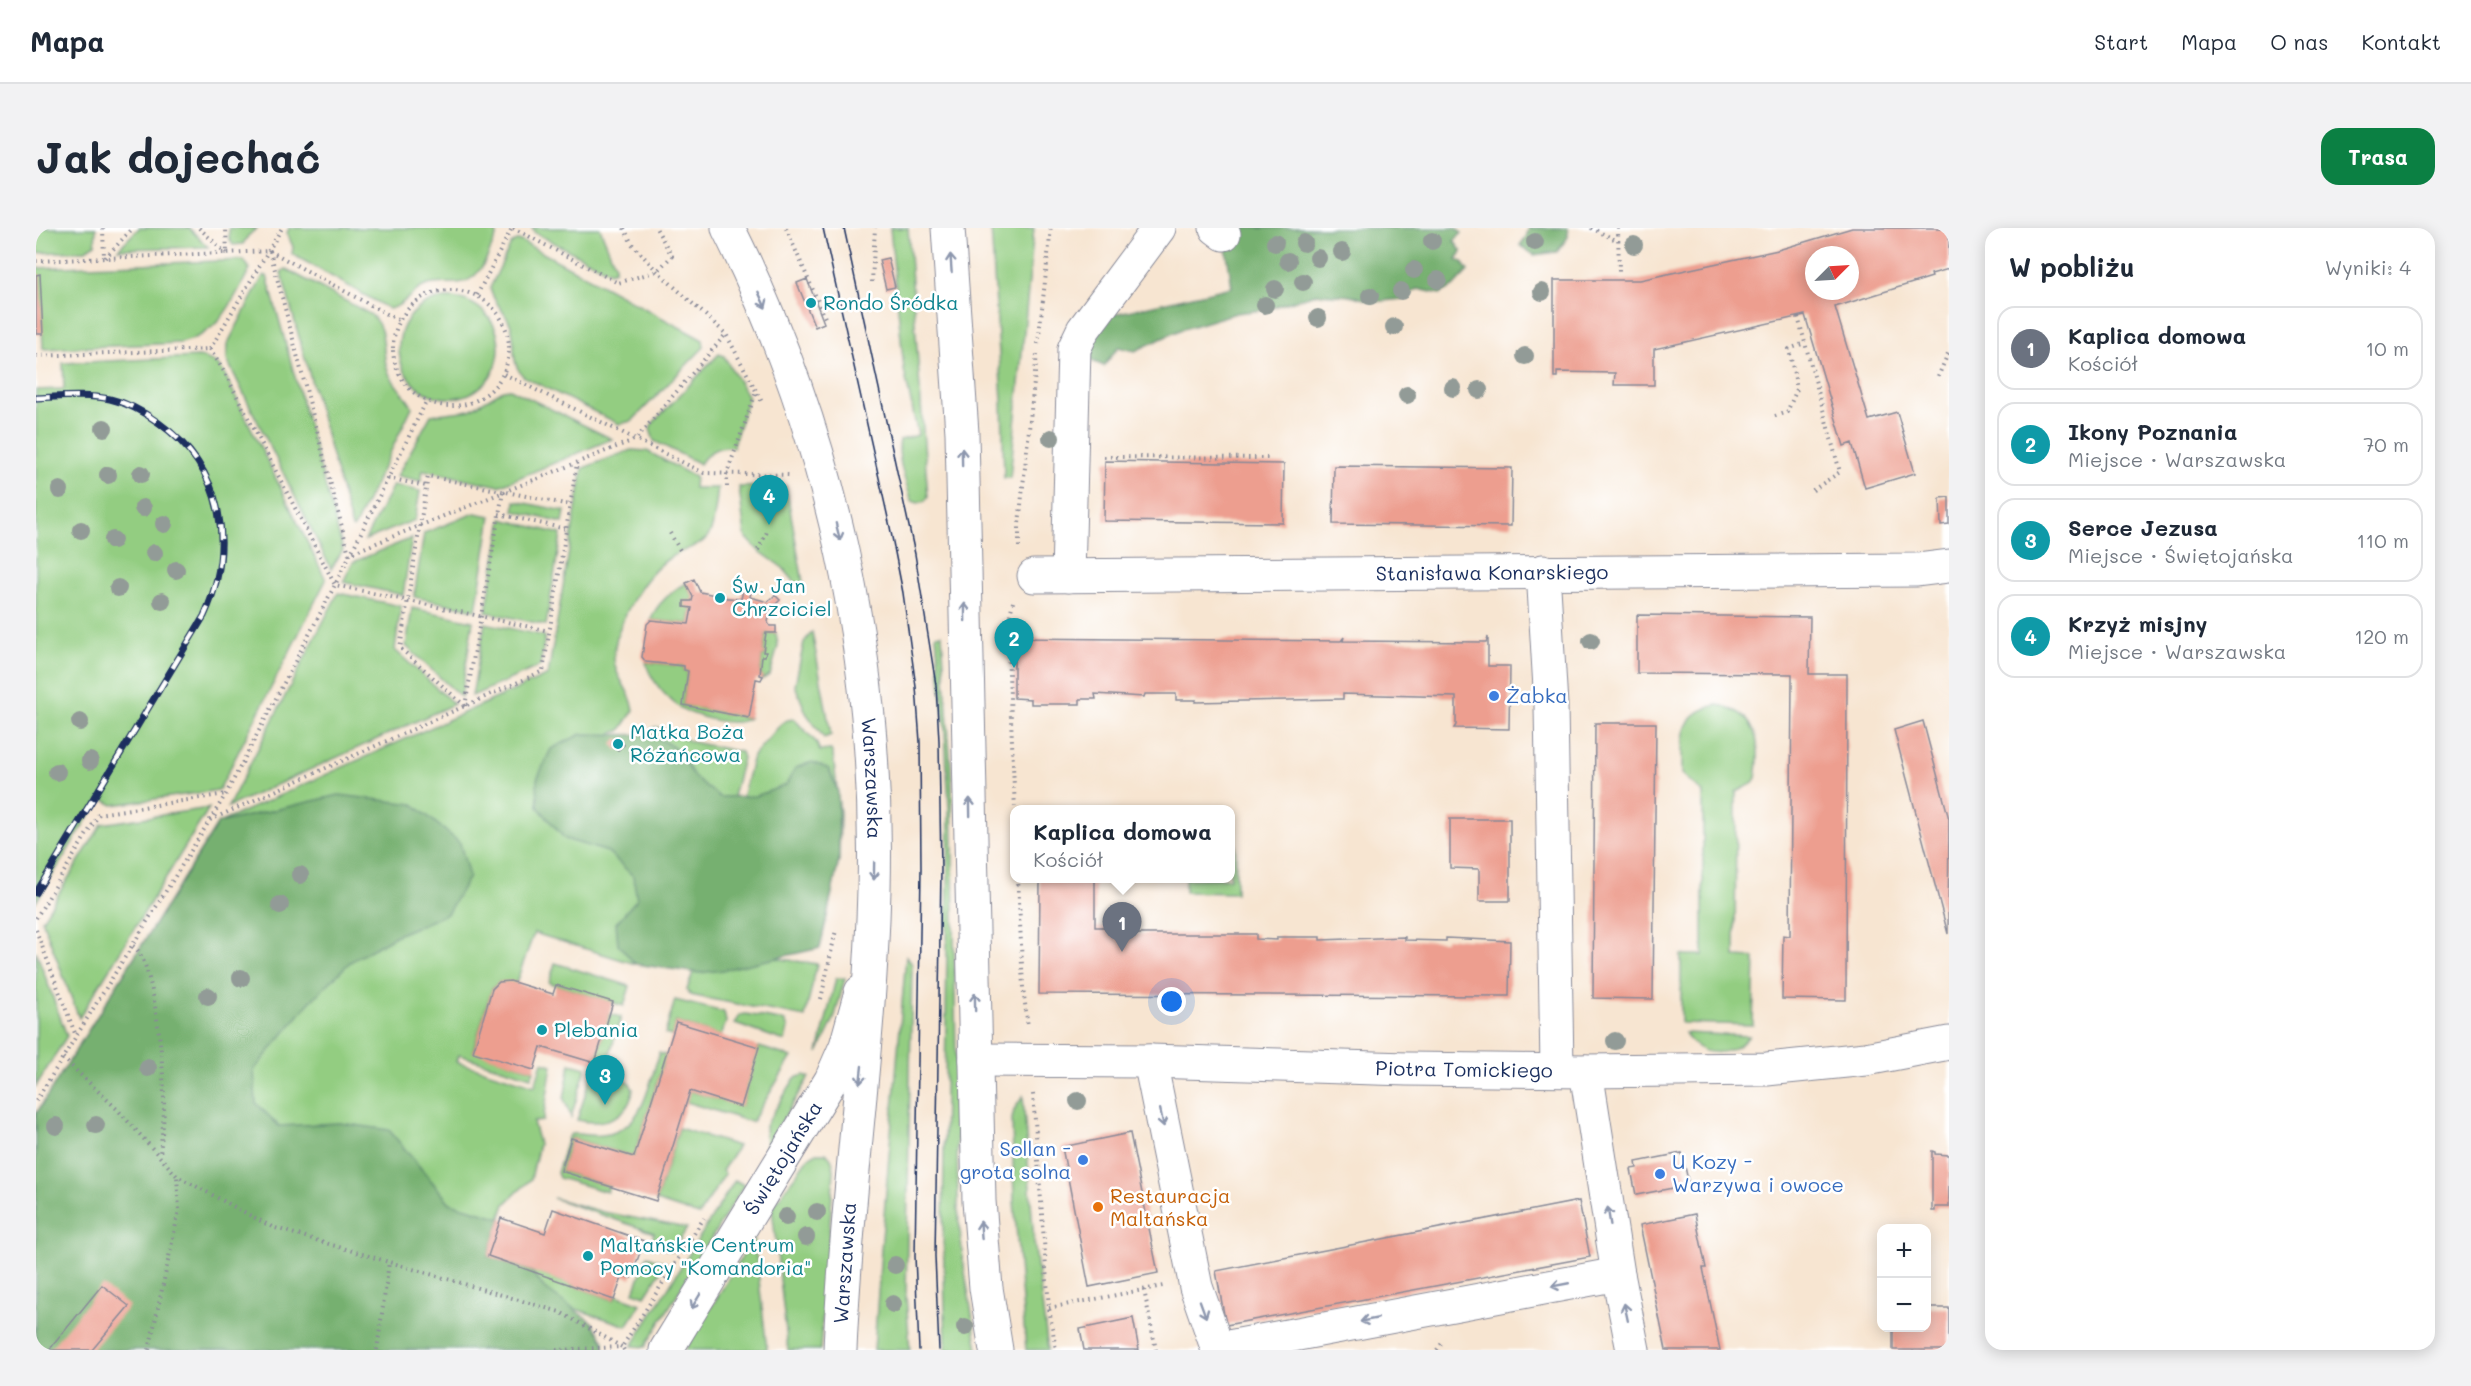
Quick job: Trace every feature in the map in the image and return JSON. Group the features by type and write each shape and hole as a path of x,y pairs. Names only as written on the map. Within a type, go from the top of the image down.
{"street":[{"name":"Warszawska","path":"728,228 764,305 791,371 825,475 842,545 865,683 873,759 875,821 871,954 843,1279 840,1350"},
{"path":"948,228 962,433 981,1229 986,1288 996,1350"},
{"path":"1068,576 1074,349 1083,330 1159,228"},
{"name":"Stanisława Konarskiego","path":"1026,566 1068,576 1917,570 1949,566"},
{"path":"1543,571 1572,1070 1634,1350"},
{"name":"Świętojańska","path":"666,1350 831,1080 846,1046 871,954"},
{"name":"Piotra Tomickiego","path":"976,1060 1150,1061 1407,1069 1767,1069 1866,1059 1949,1043"},
{"path":"1150,1061 1194,1278 1218,1349 1618,1274"}],"path":[{"path":"103,228 104,259"},
{"path":"104,259 133,228"},
{"path":"199,228 227,254"},
{"path":"226,228 227,254"},
{"path":"210,349 282,228"},
{"path":"477,296 512,228 618,283 657,271 672,256 656,228"},
{"path":"624,228 632,244 657,271 726,334 767,412"},
{"path":"786,228 826,320"},
{"path":"872,282 874,228"},
{"path":"1026,566 1019,524 1051,228"},
{"path":"1591,228 1618,241"},
{"path":"1618,228 1619,272"},
{"path":"36,261 270,251 400,321"},
{"path":"270,251 349,554"},
{"path":"448,290 477,296 490,304 507,329 510,344 504,374 494,389 479,400 462,406 444,407 426,402 407,387 396,367 393,343 400,321 414,304 433,292 448,290"},
{"path":"1798,317 1840,472 1810,492"},
{"path":"349,554 636,439 726,334"},
{"path":"1775,416 1787,412 1797,389 1789,349 1805,344"},
{"path":"36,356 210,349"},
{"path":"210,349 225,373 335,585"},
{"path":"1938,377 1949,351"},
{"path":"504,374 704,473 795,475"},
{"path":"727,488 727,474 757,392"},
{"path":"36,1101 226,794 335,585 426,402"},
{"path":"1071,456 1268,458"},
{"path":"210,820 543,671 577,463"},
{"path":"465,706 400,648 428,476 570,505"},
{"path":"388,478 426,486"},
{"path":"465,706 503,492"},
{"path":"499,514 566,529"},
{"path":"758,550 768,530"},
{"path":"670,533 681,552"},
{"path":"335,585 549,631"},
{"path":"1007,628 1015,805"},
{"path":"36,918 99,814 226,794"},
{"path":"1018,883 1023,988 1029,1035"},
{"path":"820,1003 838,922"},
{"path":"36,930 76,1036"},
{"path":"134,946 139,949 145,961 158,1026 164,1106 160,1157"},
{"path":"63,1058 117,1109 177,1176 272,1227 560,1312 622,1349"},
{"path":"1033,1088 1049,1308 1056,1350"},
{"path":"149,1350 178,1210 177,1176"},
{"path":"622,1349 708,1210"},
{"path":"377,1350 389,1262"},
{"path":"1049,1308 1194,1278"},
{"path":"1144,1290 1156,1350"},
{"path":"556,1350 622,1349"}],"green space":[{"path":"36,228 96,228 95,244 84,251 36,253"},
{"path":"139,228 189,228 208,247 118,249"},
{"path":"229,228 257,228 243,244 233,245 229,238"},
{"path":"289,228 494,228 497,235 479,272 473,277 458,283 425,286 399,305 389,309 292,254 293,247 287,233"},
{"path":"532,228 600,228 615,270 610,272 535,233"},
{"path":"890,228 908,228 928,497 925,501 918,503 912,501 899,454 900,440 918,435 904,370"},
{"path":"991,228 1034,228 1010,478 1004,478 1002,400"},
{"path":"1223,228 1455,228 1462,233 1454,241 1462,252 1457,259 1468,271 1453,287 1440,294 1418,289 1402,299 1373,302 1354,296 1316,294 1263,310 1236,313 1180,330 1135,351 1118,347 1104,366 1085,358 1106,316 1232,287"},
{"path":"1529,228 1568,228 1568,237 1557,252 1534,255 1520,245"},
{"path":"521,241 703,340 704,347 632,421 619,424 524,377 516,366 511,326 490,288 511,244"},
{"path":"244,260 250,269 231,304 216,324 195,338 181,343 43,349 40,275 36,275 36,268"},
{"path":"286,269 370,314 376,320 382,334 388,371 412,407 354,528 352,528 281,272"},
{"path":"263,276 267,276 343,550 331,569 227,360 228,343"},
{"path":"449,298 468,301 485,312 496,329 499,348 496,367 485,384 468,395 449,398 430,395 413,384 402,367 399,348 402,329 413,312 430,301"},
{"path":"719,354 724,356 748,397 733,447 714,450 700,464 654,441 650,429 652,424"},
{"path":"199,357 213,362 224,373 326,580 219,790 113,805 100,798 36,902 36,390 64,389 63,363"},
{"path":"510,389 612,439 499,486 423,470 421,481 397,476 431,415 470,410 503,390"},
{"path":"631,450 647,451 695,477 694,488 718,488 713,523 707,538 676,554 661,565 641,588 625,617 615,646 614,659 617,672 633,703 634,710 620,731 613,732 607,737 632,742 655,727 692,742 741,752 743,758 701,920 650,958 635,964 534,933 516,983 499,982 492,989 473,1051 534,1070 531,1077 459,1055 457,1062 535,1086 542,1062 552,1065 543,1121 533,1122 539,1144 531,1179 505,1204 488,1255 614,1300 616,1295 641,1304 627,1326 564,1305 36,1350 36,1114 218,823 548,675 583,468"},
{"path":"393,485 420,491 415,520 365,540"},
{"path":"786,486 804,588 798,586 783,568 758,550 745,536 739,487"},
{"path":"515,501 565,511 563,523 514,511"},
{"path":"475,513 491,516 476,610 414,597 424,533"},
{"path":"502,519 561,534 546,625 486,612"},
{"path":"412,538 403,595 343,582 353,562"},
{"path":"686,583 693,597 692,601 684,601 692,608 689,624 651,620 665,598"},
{"path":"338,593 401,606 395,650 454,704 228,807"},
{"path":"412,608 473,621 461,697 406,646"},
{"path":"485,623 545,636 540,666 472,696"},
{"path":"812,632 831,735 824,738 806,713 795,685 804,642"},
{"path":"766,633 776,633 778,646 770,675 761,680 762,656 766,653 763,652"},
{"path":"942,634 952,784 958,1209 963,1260 978,1350 946,1350 943,1228 949,810 945,729 936,635"},
{"path":"646,662 684,666 684,670 688,671 683,705 749,718 742,721 724,722 684,710 658,686"},
{"path":"1717,705 1741,714 1754,731 1757,742 1756,778 1752,784 1736,792 1735,957 1755,958 1753,1025 1681,1023 1681,955 1703,955 1703,793 1682,774 1683,740 1685,730 1695,715"},
{"path":"794,719 816,742 820,751 831,750 840,813 839,860 820,948 709,922 753,756 782,723"},
{"path":"581,734 653,735 678,750 695,778 720,797 756,796 786,785 795,768 812,762 829,769 838,792 839,860 820,948 723,970 699,973 635,964 618,944 616,923 637,899 633,876 608,852 565,839 538,807 537,779 551,749"},
{"path":"339,795 413,804 460,843 469,877 447,914 397,935 350,962 309,1003 254,1070 256,1103 279,1126 340,1123 389,1130 450,1203 501,1218 488,1256 531,1271 545,1289 592,1322 604,1341 604,1350 36,1350 36,1114 218,823"},
{"path":"209,808 79,1018 42,920 102,824"},
{"path":"1235,825 1236,893 1185,892 1185,883 1235,883"},
{"path":"716,950 817,964 805,1017 690,995 687,990 698,957"},
{"path":"36,951 67,1036 36,1086"},
{"path":"906,956 912,964 906,1296 910,1350 874,1350 881,1250"},
{"path":"555,963 630,986 624,1006 549,983"},
{"path":"836,978 845,979 834,1019 818,1053"},
{"path":"675,1000 724,1012 726,1022 721,1036 676,1022 672,1036 665,1034"},
{"path":"609,1014 621,1017 608,1060 595,1063"},
{"path":"740,1015 785,1021 788,1028 785,1041 735,1024"},
{"path":"1685,1033 1749,1036 1734,1048 1716,1052 1699,1048"},
{"path":"759,1047 792,1057 752,1122 686,1102 690,1091 741,1106"},
{"path":"659,1053 666,1055 634,1157 571,1138 561,1171 609,1186 607,1192 559,1178 557,1173 568,1137 571,1134 599,1135 617,1131 628,1125 636,1115 648,1092"},
{"path":"570,1064 586,1068 571,1117 564,1099"},
{"path":"593,1071 628,1081 633,1089 631,1099 621,1113 613,1118 596,1122 577,1120"},
{"path":"804,1075 809,1077 766,1147 765,1126 795,1078"},
{"path":"1023,1096 1034,1241 1048,1350 1026,1350 1014,1201 1012,1119 1014,1110"},
{"path":"679,1128 738,1146 722,1171 725,1174 699,1215 656,1201"},
{"path":"817,1153 826,1153 832,1160 834,1170 820,1350 788,1350 772,1208 808,1158"},
{"path":"735,1180 744,1185 645,1347 632,1346"},
{"path":"553,1198 603,1212 687,1228 673,1251 651,1244 654,1233"},
{"path":"754,1237 767,1350 685,1350"},
{"path":"647,1256 666,1263 645,1296 634,1292"}],"building":[{"path":"1852,228 1949,228 1949,269 1931,274 1932,277 1859,300 1859,246 1805,246 1805,300 1858,300 1835,307 1869,420 1897,412 1915,473 1865,488 1852,443 1844,446 1805,315 1654,349 1654,385 1614,385 1615,373 1557,372 1557,377 1554,377 1554,280 1640,280 1778,250"},
{"name":"Rondo Śródka","path":"888,258 895,287 886,289 879,260"},
{"path":"40,274 43,334 36,334 36,275"},
{"name":"Rondo Śródka","path":"807,279 824,323 815,327 797,283"},
{"path":"1105,461 1284,464 1283,523 1104,521"},
{"path":"1334,466 1512,468 1511,526 1333,524"},
{"path":"1949,497 1949,524 1941,525 1940,498"},
{"path":"694,579 700,592 716,595 715,597 741,599 743,590 751,592 750,597 768,602 775,595 780,600 770,610 768,623 770,626 776,626 776,633 766,633 763,652 766,652 765,656 762,656 760,675 763,676 761,680 756,679 749,718 683,705 688,671 684,670 684,666 646,662 642,657 647,624 651,620 689,624 692,608 684,607 684,601 692,601 693,597 686,583"},
{"path":"1637,615 1810,617 1809,674 1847,674 1846,1000 1782,999 1783,935 1790,936 1792,674 1637,673"},
{"path":"1344,637 1343,641 1486,642 1488,637 1488,666 1510,666 1509,729 1454,728 1456,725 1456,697 1343,694 1343,699 1195,702 1196,700 1176,700 1176,694 1145,694 1144,697 1095,694 1096,699 1080,699 1080,704 1031,704 1031,699 1014,698 1014,638 1341,641"},
{"path":"1923,721 1949,819 1948,934 1894,730"},
{"path":"1595,723 1656,723 1653,999 1593,998"},
{"path":"618,738 624,745 618,750 612,744"},
{"path":"1450,819 1510,819 1510,901 1479,901 1479,869 1450,868"},
{"path":"1040,883 1095,883 1095,927 1117,927 1117,934 1256,934 1256,939 1277,940 1277,937 1320,937 1320,940 1405,937 1405,940 1446,941 1446,938 1510,941 1509,996 1039,994"},
{"name":"Plebania","path":"510,981 553,994 556,985 613,1002 595,1063 541,1047 534,1070 473,1052 492,989 499,982"},
{"path":"676,1022 759,1047 741,1107 690,1091 656,1201 561,1171 571,1138 634,1157"},
{"path":"1130,1133 1158,1273 1089,1287 1062,1147"},
{"path":"1932,1151 1935,1154 1949,1155 1949,1207 1935,1207 1935,1211 1932,1211"},
{"path":"1682,1153 1689,1185 1636,1195 1631,1169 1637,1168 1636,1162"},
{"path":"1579,1201 1590,1257 1226,1325 1216,1271"},
{"name":"Maltańskie Centrum Pomocy \"Komandoria\"","path":"553,1209 644,1241 631,1278 623,1275 614,1300 488,1256 501,1218 545,1233"},
{"path":"1695,1214 1706,1268 1703,1268 1720,1350 1666,1350 1640,1225"},
{"path":"102,1285 129,1306 92,1350 49,1350"},
{"path":"1931,1308 1949,1308 1949,1350 1893,1350 1893,1332 1931,1332"},
{"path":"1133,1318 1139,1350 1084,1350 1080,1329"}],"tram line":[{"path":"823,228 890,527 903,593 916,687 920,742 921,869 915,1256 919,1350"},
{"path":"844,228 915,554 936,685 941,869 935,1256 939,1350"}],"railway":[{"path":"36,398 101,397 136,408 159,423 181,442 198,463 210,486 218,510 221,536 220,563 204,616 36,893"}],"place":[{"name":"Rondo Śródka","path":"811,303"},
{"name":"Krzyż misjny","path":"769,525"},
{"name":"Św. Jan Chrzciciel","path":"720,598"},
{"name":"Ikony Poznania","path":"1014,668"},
{"name":"Żabka","path":"1494,696"},
{"name":"Matka Boża Różańcowa","path":"618,744"},
{"name":"Kaplica domowa","path":"1122,952"},
{"name":"Plebania","path":"542,1030"},
{"name":"Serce Jezusa","path":"605,1105"},
{"name":"Sollan - grota solna","path":"1083,1160"},
{"name":"U Kozy - Warzywa i owoce","path":"1660,1174"},
{"name":"Restauracja Maltańska","path":"1098,1207"},
{"name":"Maltańskie Centrum Pomocy \"Komandoria\"","path":"588,1256"}]}
